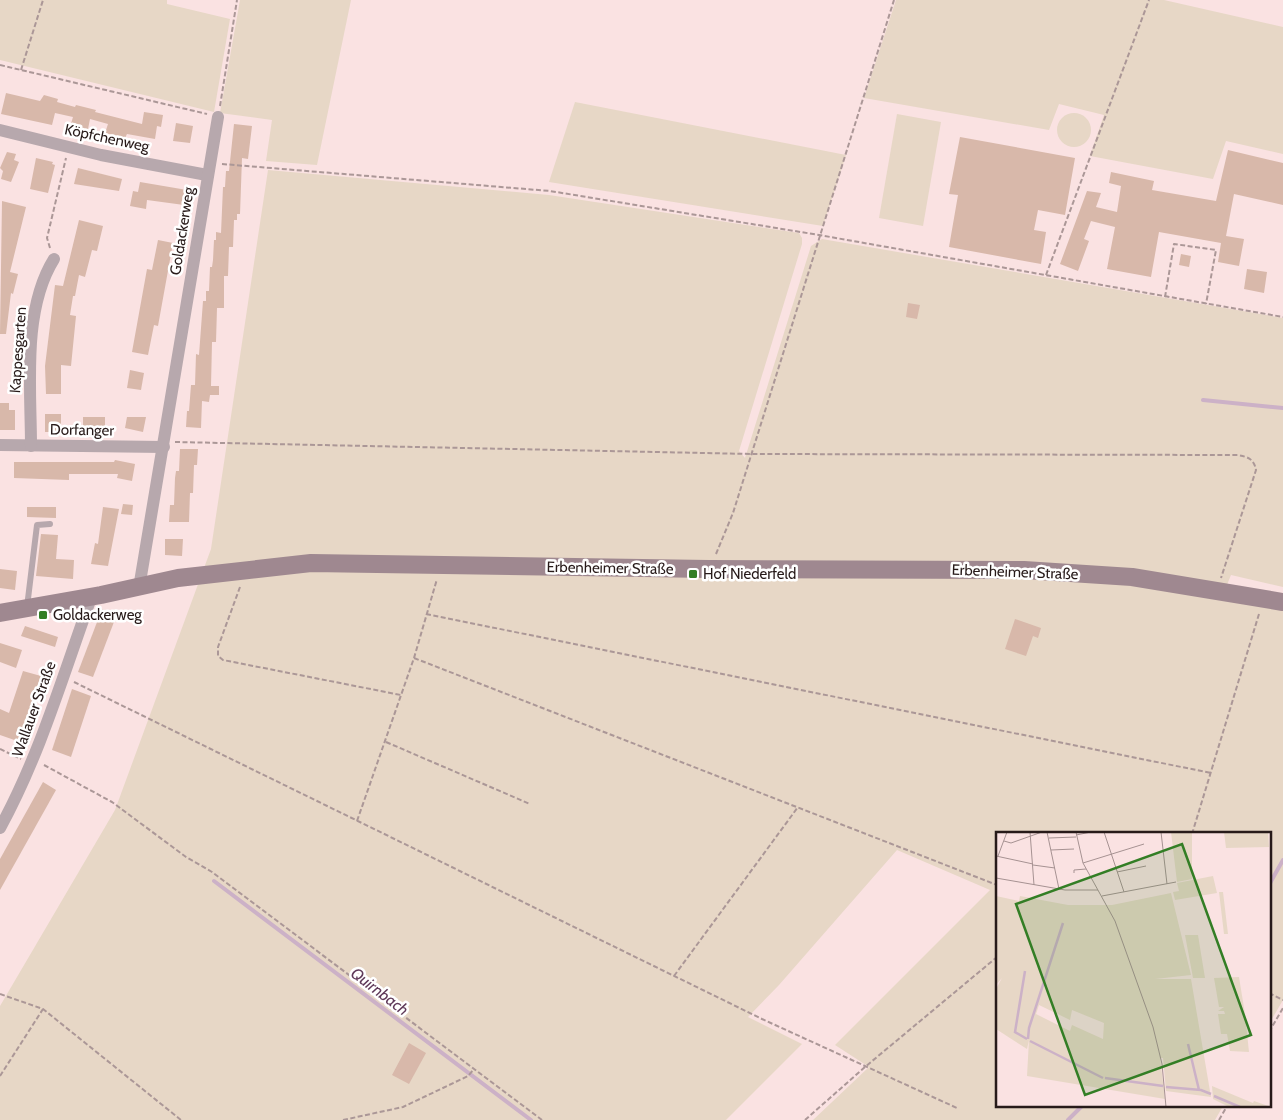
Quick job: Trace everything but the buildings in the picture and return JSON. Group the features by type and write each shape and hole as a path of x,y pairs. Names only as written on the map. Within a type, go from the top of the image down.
{"street":[{"name":"Goldackerweg","path":"139,588 165,445 208,169 218,117"},
{"name":"Köpfchenweg","path":"0,130 68,147 208,169"},
{"name":"Kappesgarten","path":"30,446 31,356 35,308 41,284 54,259"},
{"name":"Dorfanger","path":"0,445 165,445"},
{"name":"Erbenheimer Straße","path":"0,613 91,598 178,578 311,563 709,570 1024,570 1132,577 1264,597 1283,602"},
{"name":"Wallauer Straße","path":"0,828 20,792 33,762 91,598"}],"lane":[{"path":"26,609 37,525 50,524"}],"path":[{"path":"21,70 43,0"},
{"path":"0,65 218,117 238,0"},
{"path":"709,570 733,513 894,0"},
{"path":"1046,275 1149,0"},
{"path":"54,259 46,238 68,147"},
{"path":"208,169 550,191 819,235 1282,317 1283,313"},
{"path":"1165,297 1174,244 1216,250 1206,304"},
{"path":"165,445 752,454 1238,455 1248,457 1254,463 1256,470 1217,590"},
{"path":"357,821 414,658 441,565"},
{"path":"246,570 218,647 218,656 223,660 401,696"},
{"path":"1193,832 1264,597"},
{"path":"426,614 1211,773"},
{"path":"414,658 996,885"},
{"path":"63,677 673,976 864,1067 957,1108"},
{"path":"386,742 530,804"},
{"path":"0,749 33,762 112,802 186,857 220,878 542,1120"},
{"path":"673,976 798,807"},
{"path":"805,1120 864,1067 996,957"},
{"path":"1270,993 1283,1000"},
{"path":"0,994 43,1009 181,1120"},
{"path":"1270,1030 1283,1008"},
{"path":"0,1076 43,1009"},
{"path":"343,1120 403,1107 468,1076 473,1070"},
{"path":"1219,1120 1226,1108"}],"shaded area":[{"path":"0,0 167,0 167,4 230,19 214,112 0,60"},
{"path":"240,0 351,0 317,165 266,161 272,120 220,113"},
{"path":"896,0 1164,0 1283,27 1283,154 1226,141 1213,179 1090,156 1104,115 1059,104 1049,130 864,98"},
{"path":"575,102 846,155 823,226 549,182"},
{"path":"1074,113 1081,114 1086,118 1090,123 1090,137 1086,142 1081,146 1074,147 1067,146 1062,142 1058,137 1057,130 1058,123 1062,118 1067,114"},
{"path":"897,114 941,122 923,226 879,218"},
{"path":"268,170 549,195 799,233 802,238 802,244 739,451 745,458 811,246 822,239 1283,318 1283,587 1231,575 1222,597 1283,607 1283,1000 1270,1022 1270,832 996,832 996,1108 1222,1108 1215,1120 813,1120 869,1067 835,1045 990,890 897,850 779,985 748,1017 802,1044 726,1120 0,1120 0,1006 115,810 211,549"}],"waterway":[{"path":"1203,400 1283,408"},
{"name":"Quirnbach","path":"1270,883 1283,860"},
{"name":"Quirnbach","path":"214,881 531,1120"},
{"name":"Quirnbach","path":"1068,1120 1080,1108"}],"place":[{"name":"Hof Niederfeld","path":"693,574"},
{"name":"Goldackerweg","path":"43,615"}]}
